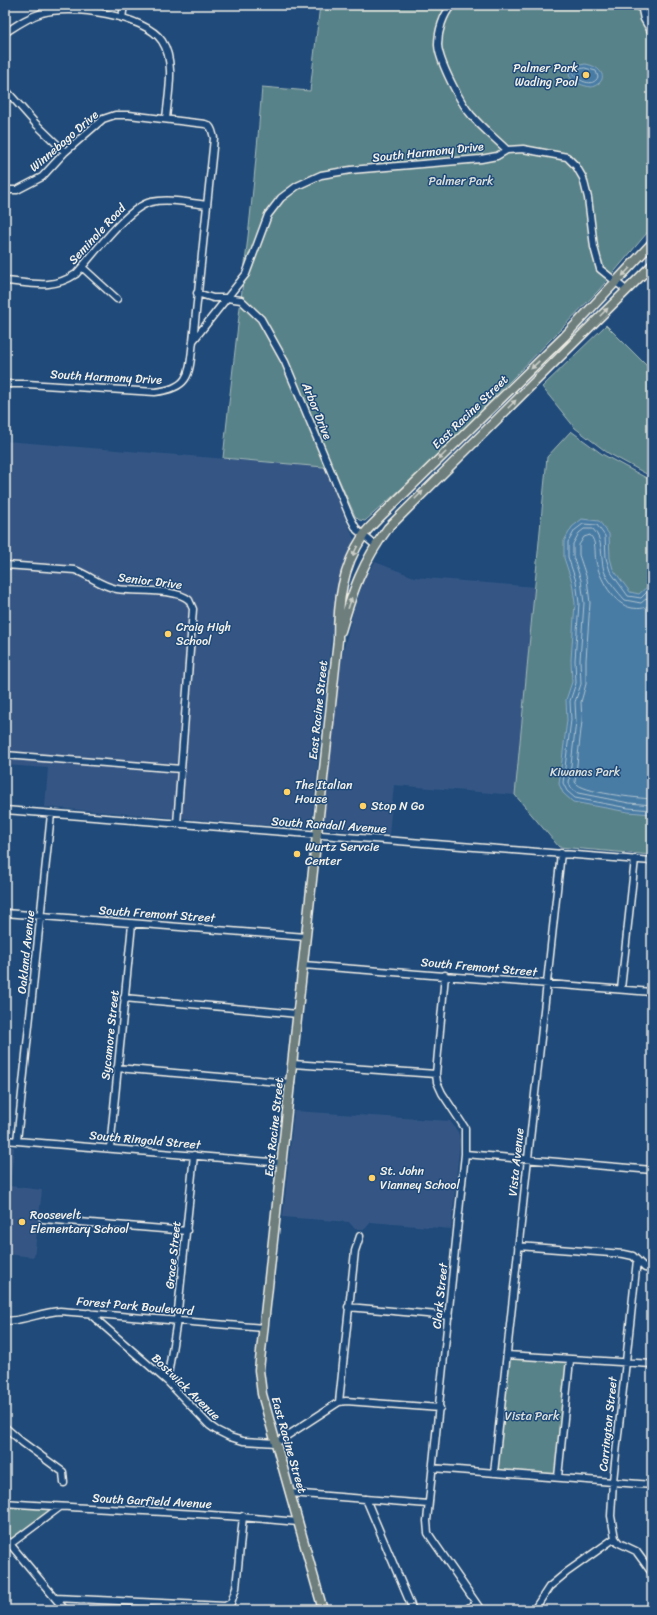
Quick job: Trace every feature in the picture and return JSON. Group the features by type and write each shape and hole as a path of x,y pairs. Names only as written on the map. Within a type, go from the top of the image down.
{"main road":[{"name":"East Racine Street","path":"323,1610 262,1394 259,1370 283,1162 316,836 338,640 339,603 342,588 346,572 363,536 379,518 564,337 652,243"},
{"name":"East Racine Street","path":"338,640 362,568 375,545 400,515 652,265"}],"street":[{"path":"122,18 124,5"},
{"path":"452,5 444,16 439,33 438,45 440,56 455,90 471,116 507,150"},
{"path":"641,5 644,19 652,33"},
{"path":"5,33 28,18 53,10 79,9 122,18 149,29 162,41 170,62 166,118"},
{"path":"5,89 36,124 65,152"},
{"name":"Winnebago Drive","path":"5,190 18,190 42,177 65,152 103,119 115,116 166,118 210,126"},
{"name":"South Harmony Drive","path":"5,384 35,384 155,392 168,391 179,386 186,378 189,369 193,341 214,138 210,126"},
{"name":"South Harmony Drive","path":"193,341 246,274 268,215 281,198 298,186 321,175 351,170 475,160 497,156 507,150 523,149 567,157 576,166 583,178 588,198 597,260 600,269 626,290"},
{"name":"Seminole Road","path":"5,281 52,284 66,281 76,274 126,217 137,208 150,202 164,200 207,205"},
{"path":"82,267 117,299"},
{"path":"197,293 213,298 228,298"},
{"name":"Arbor Drive","path":"228,298 241,300 250,306 261,319 285,362 353,525 363,536 375,545"},
{"name":"Senior Drive","path":"5,565 76,570 82,572 99,584 108,587 121,590 177,594 189,600 193,609 177,824"},
{"path":"5,754 181,768"},
{"name":"South Randall Avenue","path":"5,810 316,836 561,853 652,861"},
{"name":"Oakland Avenue","path":"16,1141 51,814"},
{"name":"Vista Avenue","path":"494,1472 561,853"},
{"path":"620,989 635,859"},
{"name":"South Fremont Street","path":"5,913 306,937"},
{"name":"Sycamore Street","path":"110,1148 132,924"},
{"name":"South Fremont Street","path":"303,965 652,992"},
{"name":"Clark Street","path":"445,975 436,1074 437,1082 442,1093 465,1128 466,1154 427,1521 428,1532 481,1610"},
{"path":"124,998 298,1014"},
{"path":"293,1064 436,1074"},
{"path":"118,1068 291,1083"},
{"name":"South Ringold Street","path":"5,1140 283,1162"},
{"path":"466,1154 652,1170"},
{"name":"Grace Street","path":"167,1381 177,1320 194,1155"},
{"path":"44,1219 187,1231"},
{"path":"339,1402 355,1251 360,1236"},
{"path":"518,1246 624,1254 633,1256 645,1268 652,1269"},
{"name":"Carrington Street","path":"615,1538 611,1516 613,1481 637,1260"},
{"path":"348,1307 449,1316"},
{"name":"Forest Park Boulevard","path":"5,1321 17,1321 51,1312 89,1313 264,1328"},
{"name":"Bostwick Avenue","path":"89,1313 167,1381 200,1417 216,1430 243,1441 276,1443"},
{"path":"507,1355 652,1364"},
{"path":"558,1477 570,1360"},
{"path":"276,1443 339,1402 355,1401 440,1408"},
{"path":"5,1427 22,1442 63,1472 64,1483"},
{"path":"432,1468 652,1485"},
{"path":"290,1493 428,1504"},
{"path":"366,1499 413,1610"},
{"name":"South Garfield Avenue","path":"5,1503 244,1516 298,1522"},
{"path":"5,1548 60,1507"},
{"path":"55,1598 225,1606 231,1603 236,1588 244,1516"},
{"path":"5,1538 65,1610"},
{"path":"534,1610 549,1587 567,1572 615,1538 619,1543 636,1551 652,1573"},
{"path":"465,1610 476,1603"}],"shaded area":[{"name":"Craig High School","path":"5,441 325,467 355,542 340,579 335,603 312,817 309,827 302,828 45,807 48,768 5,765"},
{"path":"375,562 414,577 535,587 515,795 394,785 389,834 323,828 332,729 342,656 354,609 365,578"},
{"name":"St. John Vianney School","path":"294,1111 450,1121 458,1132 460,1140 451,1229 371,1222 365,1229 355,1229 349,1222 283,1217"},
{"name":"Roosevelt Elementary School","path":"5,1146 14,1147 10,1186 42,1190 34,1257 5,1254"}],"green space":[{"name":"Palmer Park","path":"320,5 652,5 652,227 599,290 428,465 365,521 359,520 355,516 334,468 223,458 249,226 262,87 310,91"},
{"path":"606,325 648,367 652,364 652,477 608,453 575,428 542,387"},
{"name":"Kiwanas Park","path":"571,431 602,454 652,481 652,855 559,847 515,795 547,457"},
{"name":"Vista Park","path":"507,1355 570,1360 558,1477 494,1473"},
{"path":"5,1503 60,1507 11,1544 5,1538"}],"water":[{"name":"Palmer Park Wading Pool","path":"585,64 596,67 602,74 601,81 592,87 579,84 569,76 571,67"},
{"path":"582,519 599,521 609,534 610,558 613,569 630,592 639,594 648,586 652,571 652,814 628,812 573,802 563,793 559,784 567,720 566,700 572,682 571,660 575,603 572,582 564,558 564,541 572,527"}],"place":[{"name":"Palmer Park Wading Pool","path":"586,75"},
{"name":"Craig High School","path":"168,634"},
{"name":"The Italian House","path":"287,792"},
{"name":"Stop N Go","path":"363,806"},
{"name":"Wurtz Servcie Center","path":"297,854"},
{"name":"St. John Vianney School","path":"372,1178"},
{"name":"Roosevelt Elementary School","path":"22,1222"}]}
